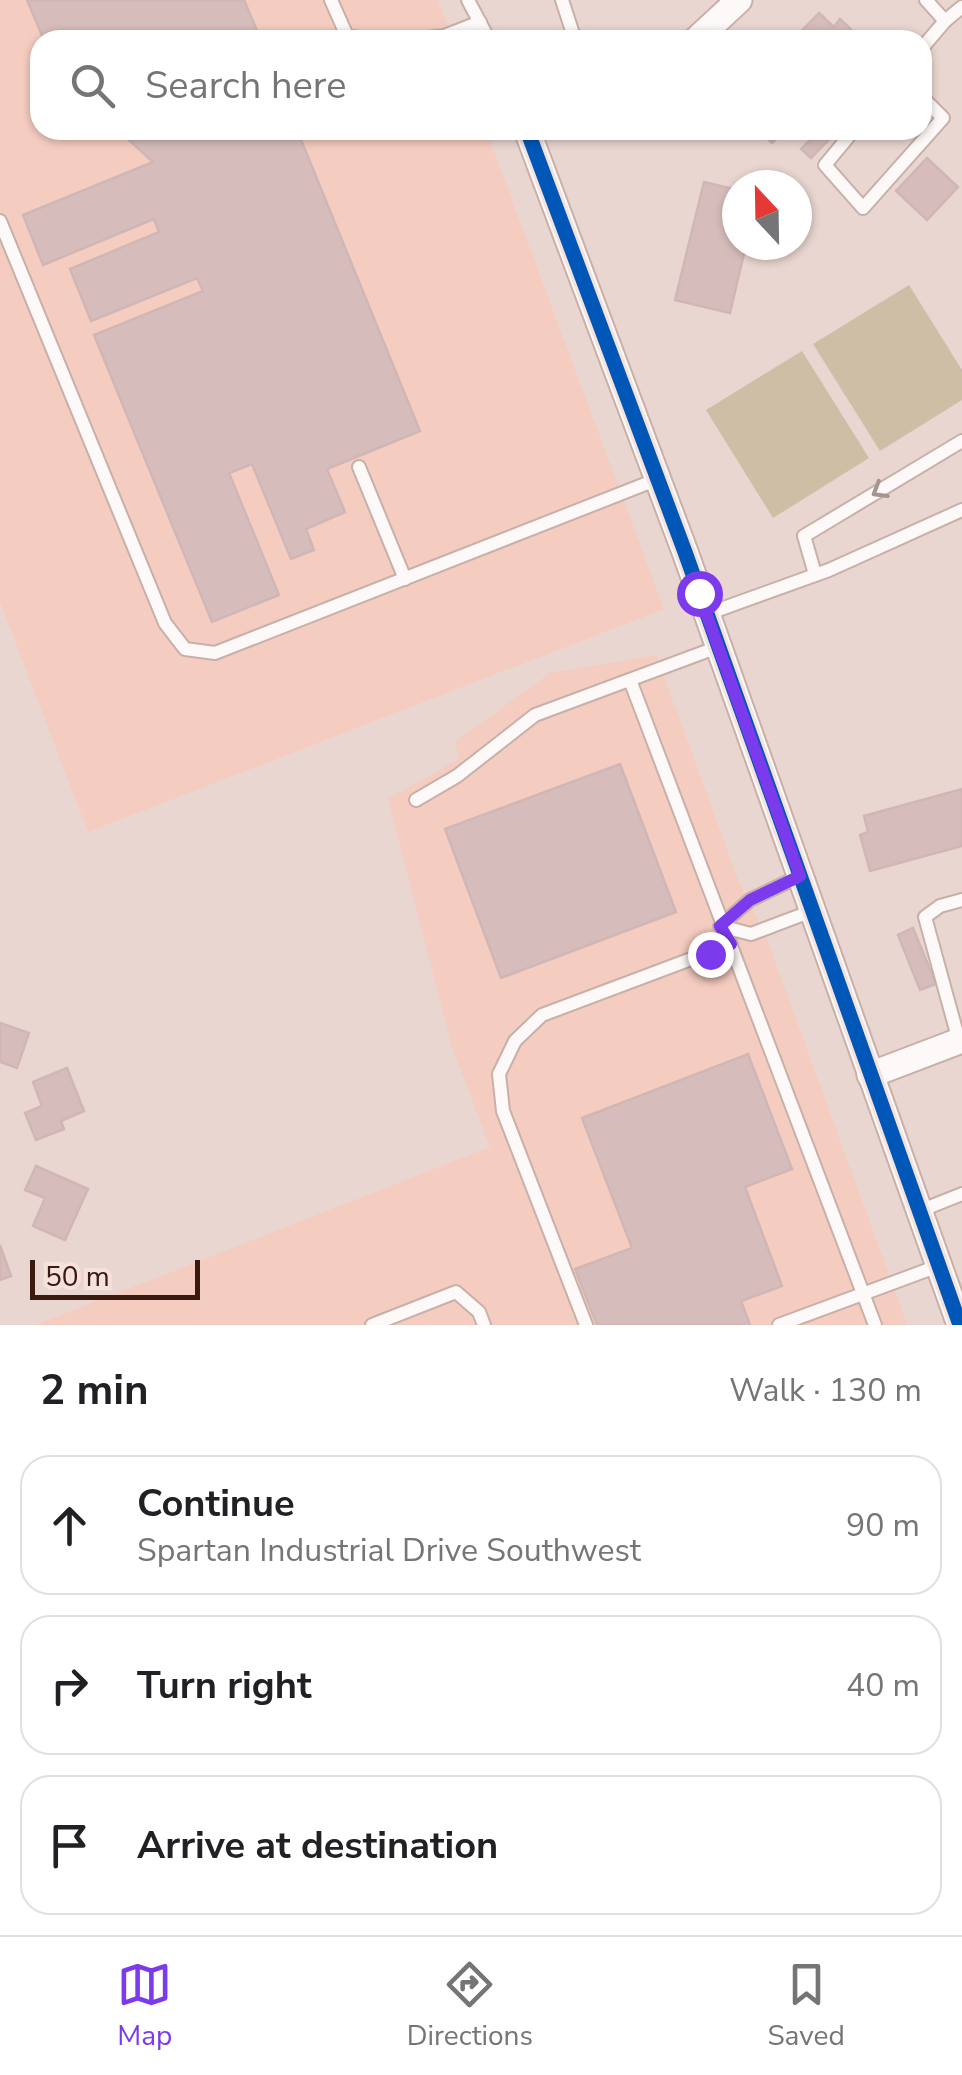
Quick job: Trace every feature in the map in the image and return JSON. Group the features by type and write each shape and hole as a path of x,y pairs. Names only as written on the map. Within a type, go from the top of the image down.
{"street":[{"path":"707,30 739,0"},
{"path":"535,140 960,1325"},
{"path":"870,1074 961,1040"}],"lane":[{"path":"331,0 344,30"},
{"path":"468,0 484,30"},
{"path":"562,0 572,30"},
{"path":"926,0 945,21"},
{"path":"932,36 962,7"},
{"path":"459,30 480,22"},
{"path":"932,106 944,118 932,131"},
{"path":"846,140 825,165 863,208 924,140"},
{"path":"0,221 165,623 185,649 215,653 658,479"},
{"path":"816,574 804,536 962,440"},
{"path":"359,467 404,579"},
{"path":"707,614 816,574 962,510"},
{"path":"416,800 457,776 536,715 718,646"},
{"path":"630,680 720,926 731,944 875,1325"},
{"path":"720,926 750,900 800,876"},
{"path":"961,1040 925,917 940,906 962,900"},
{"path":"720,926 751,934 812,910"},
{"path":"586,1325 503,1111 499,1074 514,1041 542,1015 731,944"},
{"path":"917,1212 962,1194"},
{"path":"779,1325 938,1266"},
{"path":"372,1325 456,1292 479,1312 484,1325"}],"shaded area":[{"path":"0,0 438,0 449,30 30,30 30,140 490,140 664,609 88,832 0,602"},
{"path":"909,285 962,370 962,400 880,451 813,344"},
{"path":"802,351 869,458 773,518 706,410"},
{"path":"656,655 739,882 767,939 907,1325 36,1325 490,1147 452,1047 388,799 459,759 455,742 550,673"}],"building":[{"path":"27,0 244,0 257,30 40,30"},
{"path":"819,13 834,27 840,19 852,30 803,30"},
{"path":"129,140 301,140 420,431 327,469 345,512 306,529 314,550 291,559 252,464 229,473 279,595 212,622 94,335 203,291 197,278 91,321 70,269 159,232 154,219 43,265 23,215 153,162"},
{"path":"810,140 828,140 811,158 801,149"},
{"path":"927,158 958,187 927,220 896,191"},
{"path":"704,182 722,186 722,260 742,260 730,313 675,300"},
{"path":"620,764 676,912 501,978 445,829"},
{"path":"962,789 962,846 870,871 860,835 868,832 864,816"},
{"path":"913,928 936,984 920,990 898,935"},
{"path":"0,1023 29,1033 17,1068 0,1062"},
{"path":"748,1054 792,1169 745,1187 782,1286 741,1301 750,1325 597,1325 575,1269 632,1248 582,1118"},
{"path":"67,1068 84,1111 61,1121 64,1129 36,1140 25,1113 42,1106 33,1082"},
{"path":"36,1166 88,1189 65,1240 33,1226 45,1198 25,1190"},
{"path":"0,1245 11,1276 0,1280"}],"cycle path":[{"path":"531,140 685,552 960,1325"}],"route":[{"path":"699,593 800,876 750,900 720,926 731,944 710,954"}]}
